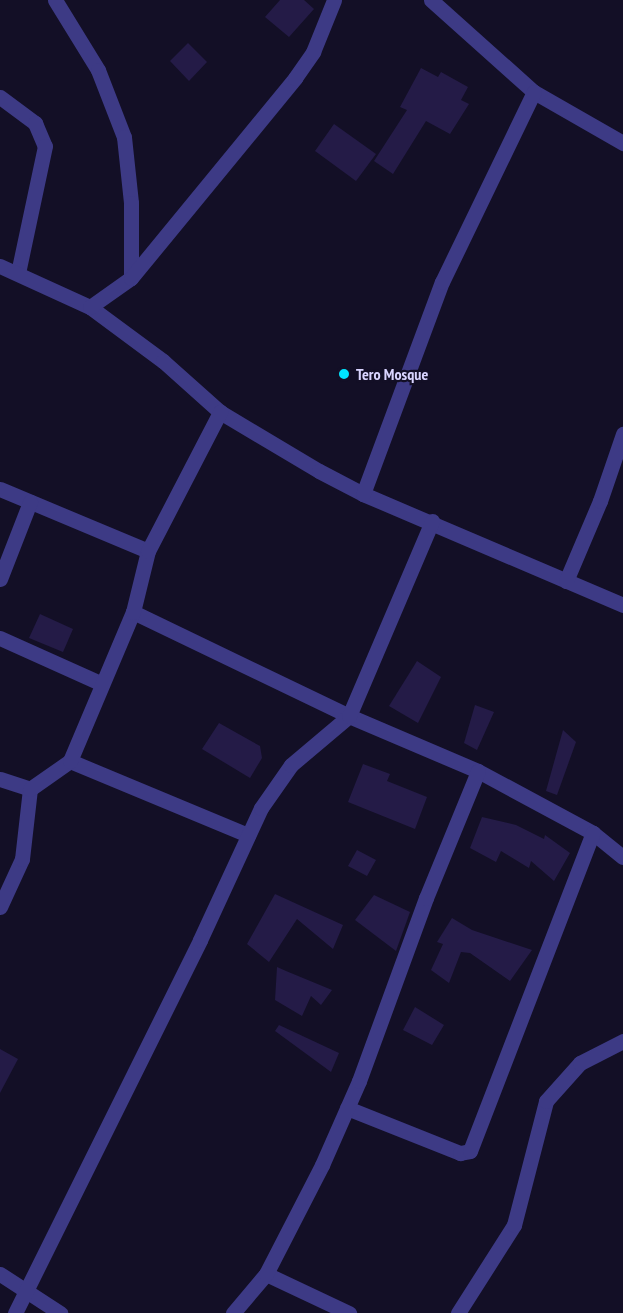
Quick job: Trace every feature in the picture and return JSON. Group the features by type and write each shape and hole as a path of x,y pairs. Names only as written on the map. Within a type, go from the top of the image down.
{"street":[{"path":"56,0 98,70 124,137 131,203 130,278"},
{"path":"90,307 130,278 295,78 313,52 334,0"},
{"path":"431,0 534,92 623,143"},
{"path":"363,494 442,282 534,92"},
{"path":"0,97 35,123 45,146 18,273"},
{"path":"0,266 90,307 163,362 220,412 363,494 432,521 623,605"},
{"path":"0,907 22,859 30,789 70,761 100,684 133,612 148,551 220,412"},
{"path":"566,581 600,501 623,434"},
{"path":"0,489 148,551"},
{"path":"0,579 30,502"},
{"path":"15,1313 273,787 291,765 349,716 432,521"},
{"path":"133,612 349,716 478,771 593,833 623,857"},
{"path":"0,638 100,684"},
{"path":"70,761 248,834"},
{"path":"233,1313 266,1274 347,1108 478,771"},
{"path":"0,779 30,789"},
{"path":"347,1108 460,1153 470,1151 593,833"},
{"path":"458,1313 514,1225 546,1101 580,1063 623,1041"},
{"path":"0,1274 28,1289 60,1313"},
{"path":"266,1274 349,1313"}],"building":[{"path":"280,0 304,0 314,9 289,37 265,17"},
{"path":"188,43 207,62 189,81 170,61"},
{"path":"421,68 438,77 441,72 468,87 461,100 469,104 450,134 426,121 393,174 374,161 407,110 400,107"},
{"path":"334,124 376,154 356,181 315,151"},
{"path":"40,614 73,629 63,652 29,638"},
{"path":"417,661 441,677 418,723 389,706"},
{"path":"475,705 494,712 477,750 464,743"},
{"path":"219,723 260,746 262,758 250,778 202,749"},
{"path":"563,730 576,742 557,795 546,791"},
{"path":"363,764 390,774 387,781 427,797 415,829 348,802"},
{"path":"482,817 516,825 544,839 545,835 570,853 554,881 531,861 529,868 501,851 496,862 470,848"},
{"path":"357,850 376,860 367,876 348,866"},
{"path":"275,894 343,925 333,949 297,919 269,962 247,944"},
{"path":"374,895 410,912 396,951 355,920"},
{"path":"452,918 472,930 532,950 510,981 470,953 461,952 449,983 431,970 443,944 437,942"},
{"path":"277,967 332,990 321,1005 311,996 302,1016 275,1000"},
{"path":"415,1007 444,1025 432,1045 403,1030"},
{"path":"279,1025 339,1053 331,1072 275,1031"},
{"path":"0,1049 18,1059 0,1093"}],"place":[{"name":"Tero Mosque","path":"344,374"}]}
